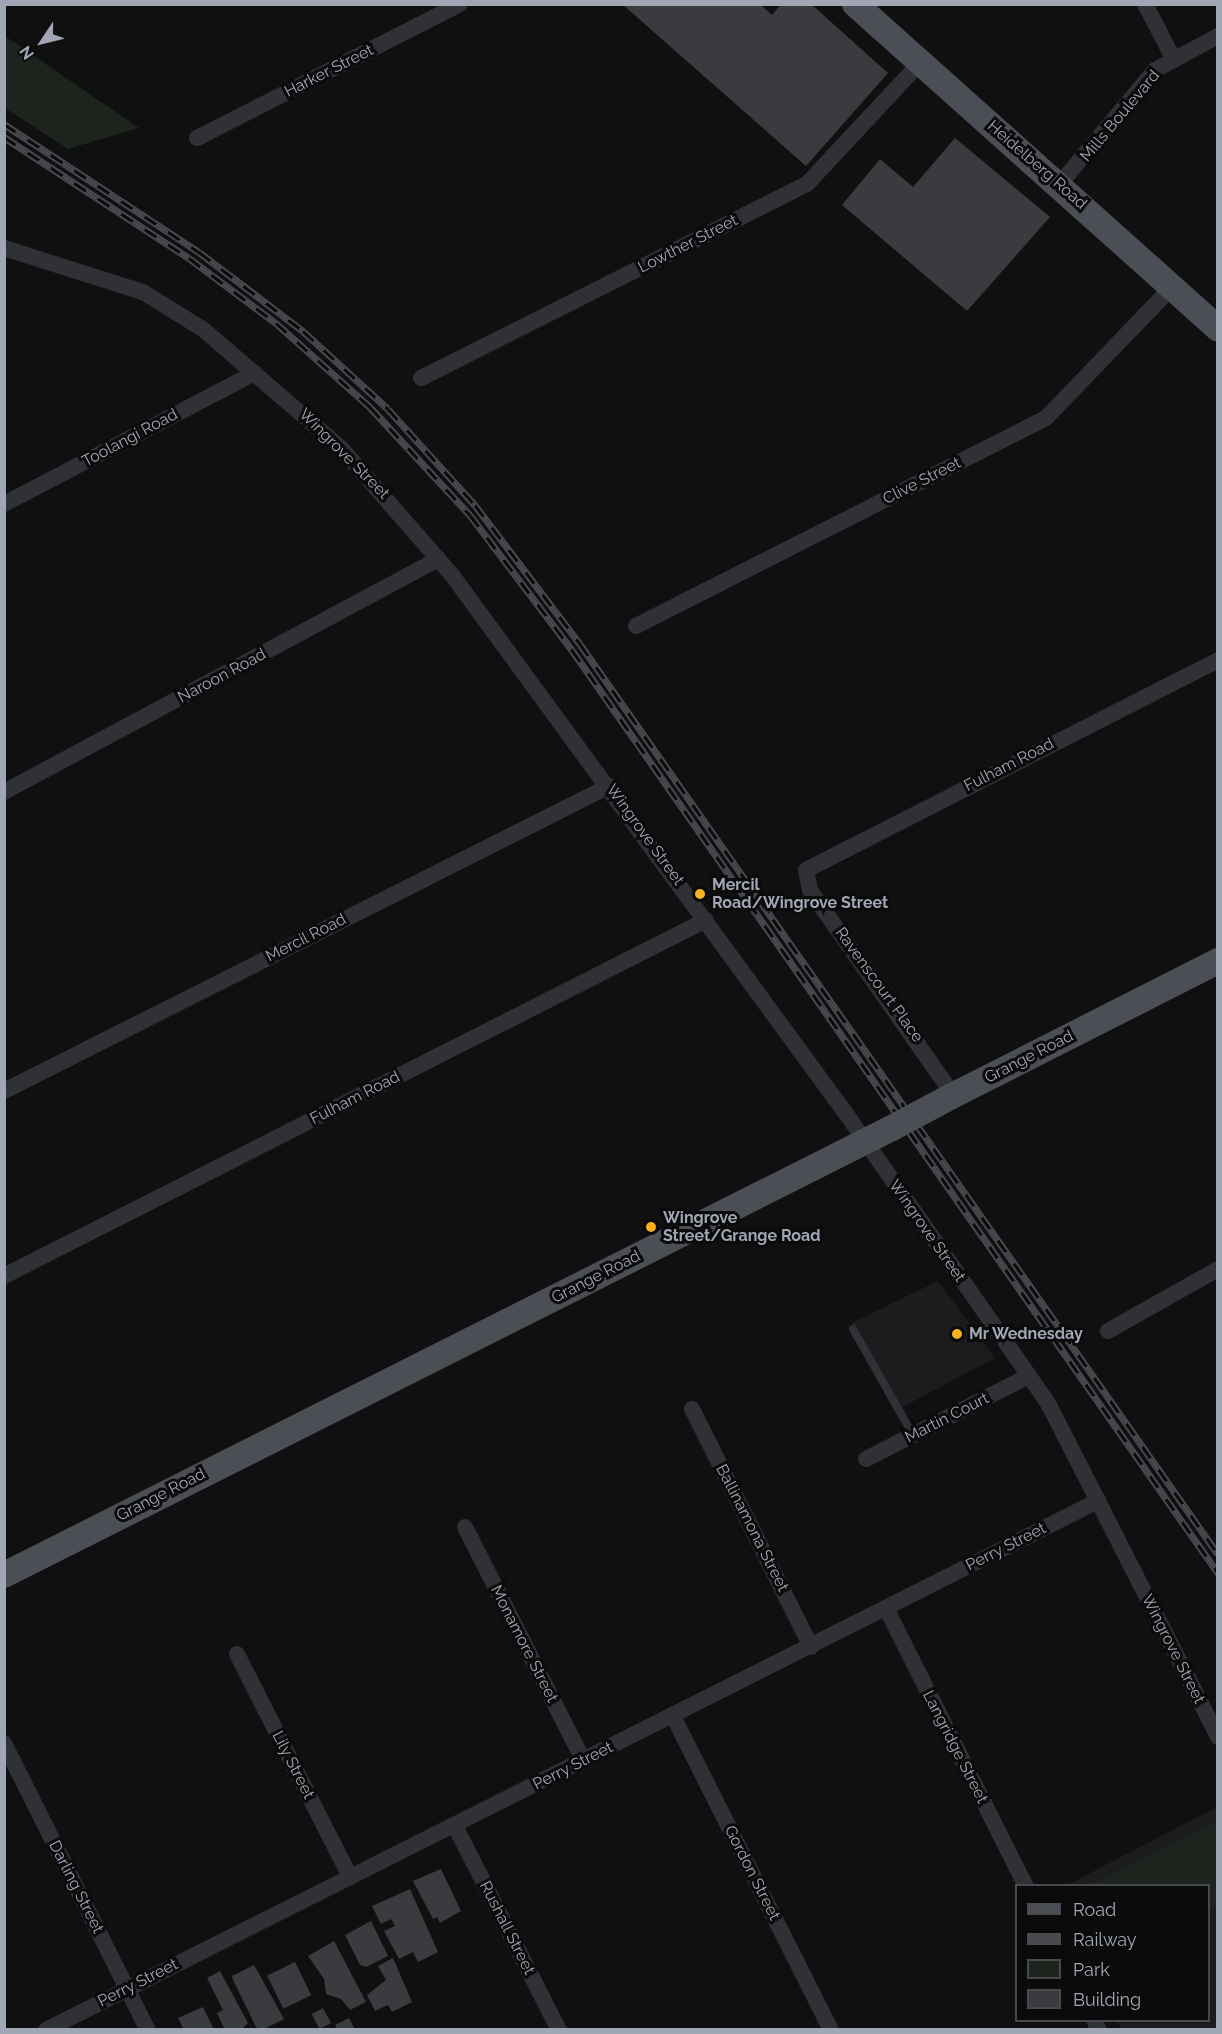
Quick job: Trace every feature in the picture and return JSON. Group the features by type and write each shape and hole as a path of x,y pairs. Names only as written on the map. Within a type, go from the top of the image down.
{"main road":[{"name":"Heidelberg Road","path":"855,4 1218,328"},
{"name":"Grange Road","path":"4,1575 890,1130 1218,961"}],"street":[{"name":"Harker Street","path":"197,138 460,4"},
{"path":"1145,4 1174,60"},
{"name":"Mills Boulevard","path":"1059,185 1155,70 1218,36"},
{"name":"Lowther Street","path":"421,378 807,184 920,63"},
{"name":"Wingrove Street","path":"4,248 143,292 204,330 342,449 439,559 706,920 866,1142 1049,1405 1218,1737"},
{"name":"Clive Street","path":"636,626 1046,418 1173,286"},
{"name":"Toolangi Road","path":"4,504 255,373"},
{"name":"Naroon Road","path":"4,792 439,559"},
{"name":"Fulham Road","path":"805,874 810,866 1218,660"},
{"name":"Mercil Road","path":"4,1091 609,786"},
{"name":"Ravenscourt Place","path":"805,874 810,890 888,1000 952,1097"},
{"name":"Fulham Road","path":"4,1276 706,920"},
{"path":"1108,1331 1218,1269"},
{"name":"Martin Court","path":"866,1459 1029,1376"},
{"name":"Ballinamona Street","path":"692,1410 812,1647"},
{"name":"Perry Street","path":"46,2030 812,1647 1098,1501"},
{"name":"Monamore Street","path":"465,1527 583,1760"},
{"name":"Langridge Street","path":"886,1608 1025,1884"},
{"name":"Lily Street","path":"237,1654 350,1877"},
{"name":"Gordon Street","path":"673,1716 831,2030"},
{"name":"Darling Street","path":"4,1743 148,2030"},
{"name":"Rushall Street","path":"455,1826 559,2030"}],"lane":[{"path":"853,1329 913,1435"}],"shaded area":[{"path":"938,1281 995,1358 901,1408 852,1323"},
{"path":"1217,1807 1217,2029 1121,2029 1118,2022 1210,2022 1210,1884 1069,1884"}],"green space":[{"path":"4,36 139,128 68,149 5,108"},
{"path":"1217,1822 1217,1906 1210,1910 1210,1884 1092,1884"}],"building":[{"path":"622,4 760,4 772,15 781,4 811,4 888,73 806,166"},
{"path":"955,138 1050,217 967,311 842,205 880,159 913,187"},
{"path":"441,1869 461,1911 440,1923 437,1917 433,1919 413,1881"},
{"path":"410,1889 438,1952 418,1962 413,1952 399,1959 384,1931 395,1926 391,1919 381,1924 372,1906"},
{"path":"371,1921 388,1956 366,1967 360,1965 345,1935"},
{"path":"334,1941 366,2002 350,2010 341,1999 326,1994 324,1979 308,1956"},
{"path":"393,1958 412,2002 392,2012 388,2005 375,2011 367,1995 386,1980 378,1966"},
{"path":"295,1962 311,1995 283,2009 267,1976"},
{"path":"254,1965 284,2019 262,2030 256,2027 232,1976"},
{"path":"220,1971 248,2023 241,2030 225,2030 217,2013 223,2010 207,1978"},
{"path":"203,2007 214,2030 184,2030 178,2018"},
{"path":"323,2008 331,2023 320,2029 312,2014"},
{"path":"349,2018 355,2030 338,2030 335,2025"}],"railway":[{"path":"4,124 199,252 303,331 388,409 475,505 580,644 1218,1554"},
{"path":"4,137 189,258 276,323 370,407 470,515 572,650 1218,1573"}],"place":[{"name":"Mercil Road/Wingrove Street","path":"700,894"},
{"name":"Wingrove Street/Grange Road","path":"651,1227"},
{"name":"Mr Wednesday","path":"957,1334"}]}
